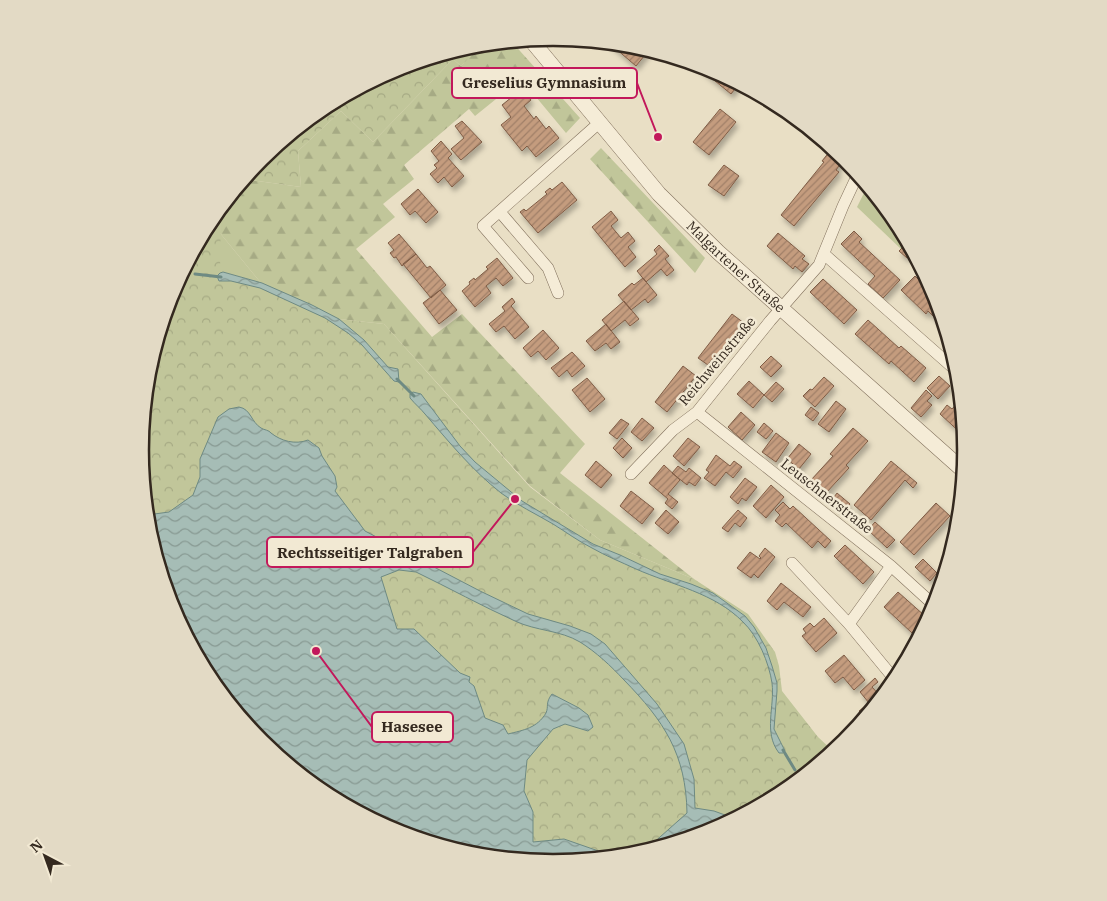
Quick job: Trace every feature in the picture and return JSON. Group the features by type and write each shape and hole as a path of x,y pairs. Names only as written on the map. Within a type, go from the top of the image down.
{"street":[{"name":"Malgartener Straße","path":"536,47 659,194 718,252 957,465"},
{"path":"528,278 483,226 599,123"},
{"name":"Reichweinstraße","path":"631,474 673,430 697,412 781,308 819,265 855,181"},
{"path":"500,212 548,268 558,293"},
{"path":"824,254 948,363"},
{"name":"Leuschnerstraße","path":"697,412 891,566 929,600"},
{"path":"792,563 849,624 890,674"},
{"path":"849,624 891,566"}],"green space":[{"path":"517,48 580,118 566,133 521,79 475,116 469,109 404,165 414,179 383,204 395,217 356,249 432,337 462,314 585,444 560,473 694,579 600,540 530,486 384,324 339,319 261,283 220,233 220,221 253,180 301,187 298,151 341,111 373,142 453,59 461,66 472,55"},
{"path":"472,55 461,66 453,59"},
{"path":"453,59 373,142 341,111 298,151 301,187 253,180 307,130 351,100 399,77"},
{"path":"601,148 705,258 695,273 590,159"},
{"path":"864,193 903,247 901,249 857,207"},
{"path":"220,221 220,233 261,283 223,272 212,272"},
{"path":"221,221 220,272 262,283 339,319 384,324 530,487 600,540 694,579 748,614 775,652 782,691 818,737 828,746 800,771 756,801 708,824 658,841 632,847 580,854 554,855 527,854 475,847 449,841 399,824 351,801 307,771 287,754 233,697 203,653 180,605 171,580 163,555 153,503 150,477 150,424 157,372 163,346 180,296 191,272 203,248"}],"water":[{"path":"223,272 262,283 339,319 364,340 388,367 398,369 399,382 394,381 362,345 325,318 260,288 231,281 219,281 217,276"},
{"path":"413,392 421,394 460,446 475,462 522,501 593,544 660,574 713,593 745,616 766,648 772,666 777,683 774,729 785,751 779,753 772,737 773,692 768,667 758,642 743,622 732,612 706,597 603,554 507,497 480,475 452,445 410,398 410,394"},
{"path":"243,408 262,429 269,431 279,438 293,442 308,440 319,448 335,476 337,487 335,491 365,531 528,614 591,634 605,644 657,704 684,744 694,779 695,808 714,811 726,816 708,824 655,842 687,813 686,792 677,756 670,740 651,710 624,680 586,646 572,638 515,621 416,572 399,570 381,577 397,629 414,629 460,673 470,677 469,682 474,686 485,718 503,725 508,734 525,730 539,722 546,713 552,694 579,708 588,715 593,727 588,731 565,724 553,729 527,760 524,791 533,812 533,842 564,839 600,852 554,855 527,854 475,847 449,841 399,824 375,813 351,801 307,771 250,717 217,675 203,653 180,605 163,555 155,514 169,512 193,495 200,477 200,459 218,417 229,409"}],"building":[{"path":"620,52 644,57 636,66"},
{"path":"713,79 735,89 731,94"},
{"path":"522,89 531,100 524,106 534,119 536,116 546,129 549,126 559,138 536,157 527,146 522,151 501,125 511,117 502,105"},
{"path":"720,109 736,122 709,155 693,142"},
{"path":"462,121 482,142 461,160 451,149 464,138 455,126"},
{"path":"441,141 452,154 448,158 464,176 452,187 444,177 438,183 430,174 437,168 434,165 439,161 431,151"},
{"path":"828,154 839,165 836,170 839,172 794,226 781,215 824,162 822,161"},
{"path":"724,165 739,176 724,196 708,185"},
{"path":"562,182 577,200 538,233 520,212 524,209 526,211 547,194 545,192 550,188 552,190"},
{"path":"418,189 438,212 426,223 415,211 410,215 401,204"},
{"path":"611,211 618,220 611,226 621,238 628,232 635,241 628,247 636,257 625,267 592,227"},
{"path":"854,231 862,239 859,242 900,280 883,298 868,284 875,276 841,244"},
{"path":"778,233 805,256 802,259 809,264 802,272 795,266 793,269 767,246"},
{"path":"399,234 416,254 402,266 396,257 394,258 390,253 394,250 388,243"},
{"path":"659,245 669,256 665,259 674,270 667,276 661,269 646,282 637,271 657,254 654,250"},
{"path":"903,247 908,257 907,258 899,251"},
{"path":"416,254 427,268 430,266 446,285 431,298 403,264"},
{"path":"497,258 513,278 503,286 496,278 486,286 491,293 475,307 462,291 470,284 469,282 474,278 475,280 488,269 486,267"},
{"path":"915,276 920,281 935,318 928,311 926,314 901,290"},
{"path":"643,278 657,295 648,303 645,299 631,310 618,295 632,283 634,285"},
{"path":"823,279 857,310 844,324 810,292"},
{"path":"440,290 457,310 439,324 423,303"},
{"path":"512,298 515,302 511,306 529,327 515,339 504,326 496,332 489,324 505,311 502,307"},
{"path":"624,301 639,319 630,326 625,320 611,331 602,320"},
{"path":"732,314 744,323 716,360 713,358 708,365 698,358"},
{"path":"868,320 899,348 901,346 926,368 914,382 891,361 889,364 855,334"},
{"path":"606,324 620,342 611,349 606,343 595,351 586,341"},
{"path":"543,330 559,348 546,360 538,351 531,357 523,348"},
{"path":"572,352 585,366 572,377 567,370 559,377 551,368"},
{"path":"771,356 782,366 771,377 760,367"},
{"path":"683,366 696,376 667,412 655,402"},
{"path":"939,376 950,386 938,399 927,388"},
{"path":"824,377 834,386 815,407 803,396 810,389 812,390"},
{"path":"587,378 605,399 590,412 572,390"},
{"path":"749,381 764,395 753,408 737,394"},
{"path":"776,382 784,389 772,402 764,395"},
{"path":"926,390 932,396 927,401 932,405 921,417 911,408"},
{"path":"836,401 846,409 829,432 818,424"},
{"path":"947,405 952,409 955,406 957,430 940,414"},
{"path":"811,407 819,413 813,421 805,415"},
{"path":"741,412 755,425 742,440 728,427"},
{"path":"642,418 654,428 642,441 631,432"},
{"path":"621,419 629,424 617,439 609,433"},
{"path":"764,423 773,431 766,439 757,432"},
{"path":"853,428 868,441 846,465 849,468 826,493 811,480 833,456 830,454"},
{"path":"776,433 789,443 776,462 762,452"},
{"path":"622,438 632,448 623,458 613,448"},
{"path":"688,438 700,447 684,466 673,456"},
{"path":"799,444 811,454 799,469 787,459"},
{"path":"716,455 730,466 734,461 742,467 733,478 726,472 715,486 704,478 709,472 706,470"},
{"path":"596,461 612,475 601,488 585,475"},
{"path":"891,461 917,483 913,488 905,480 871,520 854,505"},
{"path":"664,465 680,480 668,494 678,502 672,509 665,503 668,499 649,483"},
{"path":"678,466 686,472 689,468 701,478 695,486 689,482 687,485 672,473"},
{"path":"745,478 757,487 746,501 742,498 738,504 730,497"},
{"path":"771,485 784,497 766,518 753,506"},
{"path":"631,491 654,509 642,524 620,506"},
{"path":"837,493 850,504 843,512 831,501"},
{"path":"783,502 790,509 793,506 831,541 825,548 818,541 812,548 786,523 782,527 775,521 780,515 775,510"},
{"path":"936,503 950,516 914,555 900,542"},
{"path":"666,510 679,522 668,534 655,523"},
{"path":"738,510 747,518 740,527 735,523 728,532 722,528"},
{"path":"875,522 895,540 887,548 868,530"},
{"path":"845,545 874,572 863,584 834,556"},
{"path":"765,548 775,557 758,578 754,574 751,578 737,568 750,552 760,559 759,556"},
{"path":"923,559 937,573 930,581 915,567"},
{"path":"781,583 811,607 803,617 784,602 777,610 767,601"},
{"path":"898,592 923,614 916,630 912,633 884,607"},
{"path":"824,618 837,633 816,652 802,636 806,633 803,629 810,623 814,627"},
{"path":"844,655 865,680 854,690 843,677 835,683 825,671"},
{"path":"875,678 878,682 872,687 877,693 869,703 860,692"}],"waterway":[{"path":"195,274 221,277"},
{"path":"397,379 414,396"},
{"path":"783,750 795,770"}],"place":[{"name":"Greselius Gymnasium","path":"658,137"},
{"name":"Rechtsseitiger Talgraben","path":"515,499"},
{"name":"Hasesee","path":"316,651"}]}
